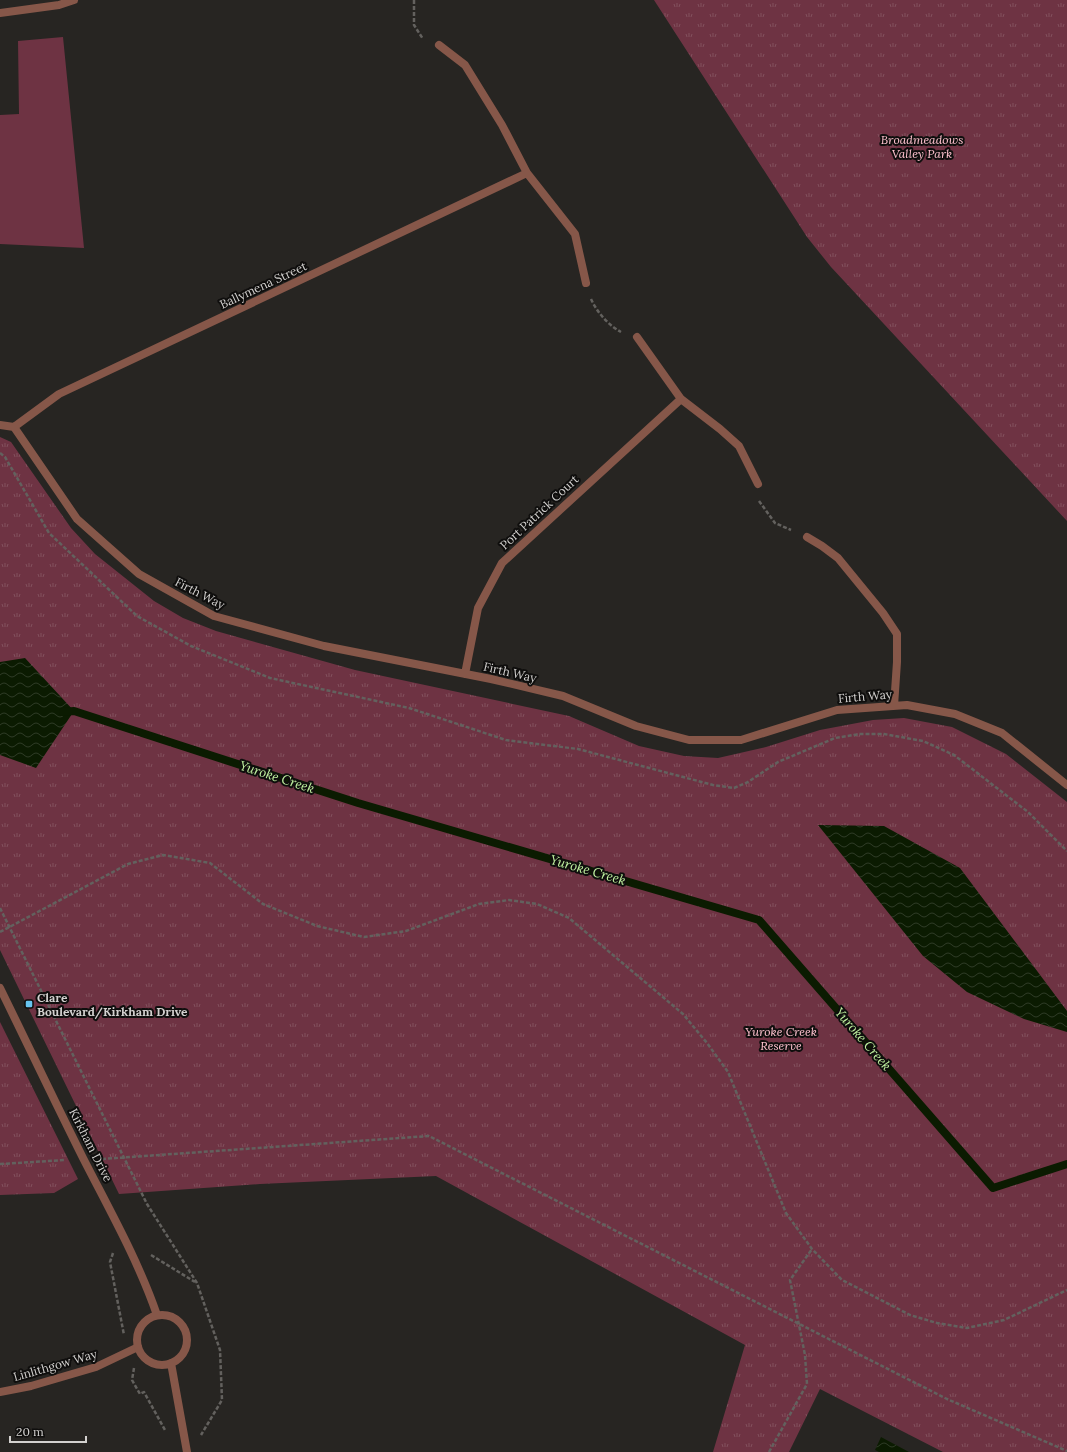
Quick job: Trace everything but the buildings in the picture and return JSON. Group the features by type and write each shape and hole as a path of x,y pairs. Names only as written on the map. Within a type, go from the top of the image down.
{"street":[{"path":"0,13 46,7 74,0"},
{"path":"439,44 465,65 502,125 527,173 575,234 586,283"},
{"name":"Ballymena Street","path":"14,427 59,394 527,173"},
{"path":"638,337 681,399 720,428 739,446 758,484"},
{"name":"Port Patrick Court","path":"465,674 478,608 502,563 681,399"},
{"path":"0,425 14,427"},
{"name":"Firth Way","path":"14,427 77,519 139,574 214,616 324,646 465,674 563,696 636,726 689,740 741,740 837,710 907,705 955,714 1002,734 1067,786"},
{"path":"807,537 838,558 883,613 896,634 897,662 894,706"},
{"name":"Kirkham Drive","path":"0,988 83,1159 119,1228 151,1296 157,1315"},
{"path":"157,1315 170,1315 174,1317 186,1330 188,1338 185,1350 180,1357 171,1363 154,1364 147,1360 138,1347 137,1338 140,1327 146,1320 157,1315"},
{"name":"Linlithgow Way","path":"0,1392 31,1386 96,1367 138,1347"},
{"path":"171,1363 187,1452"}],"path":[{"path":"414,0 414,26 422,38 439,44"},
{"path":"586,283 592,301 612,327 638,337"},
{"path":"758,484 756,496 763,509 775,523 807,537"},
{"path":"0,932 128,864 163,855 210,863 263,904 317,926 364,937 406,931 479,904 509,900 537,904 569,918 683,1014 707,1043 728,1072 786,1213 812,1249 842,1280 910,1315 937,1323 967,1328 1004,1320 1067,1290"},
{"path":"0,908 147,1204 197,1283 220,1350 222,1400 199,1439"},
{"path":"0,1164 124,1158 430,1136 947,1399 1067,1450"},
{"path":"119,1228 110,1262 124,1332"},
{"path":"770,1452 807,1384 805,1355 790,1280 812,1249"},
{"path":"146,1250 197,1283"},
{"path":"135,1371 132,1380 140,1394 144,1392 166,1431"}],"green space":[{"name":"Broadmeadows Valley Park","path":"654,0 1067,0 1067,521 831,267 807,237"},
{"path":"63,37 84,248 0,244 0,115 19,114 18,41"},
{"name":"Yuroke Creek Reserve","path":"0,437 11,442 71,528 95,554 154,601 183,618 216,631 355,670 569,716 639,746 684,756 718,758 766,747 820,730 873,720 904,718 952,727 1006,754 1067,802 1067,1452 943,1452 820,1389 789,1452 713,1452 745,1345 436,1176 260,1184 119,1194 0,950"},
{"path":"0,1022 78,1179 54,1193 0,1195"}],"water":[{"path":"25,658 74,711 36,768 0,755 0,662"},
{"path":"818,825 884,826 960,868 1067,1011 1067,1032 1024,1019 967,992 923,956"},
{"path":"881,1437 909,1452 879,1452 875,1450"}],"waterway":[{"name":"Yuroke Creek","path":"63,712 74,711 358,803 759,920 993,1188 1067,1164"}],"place":[{"name":"Clare Boulevard/Kirkham Drive","path":"29,1004"}]}
